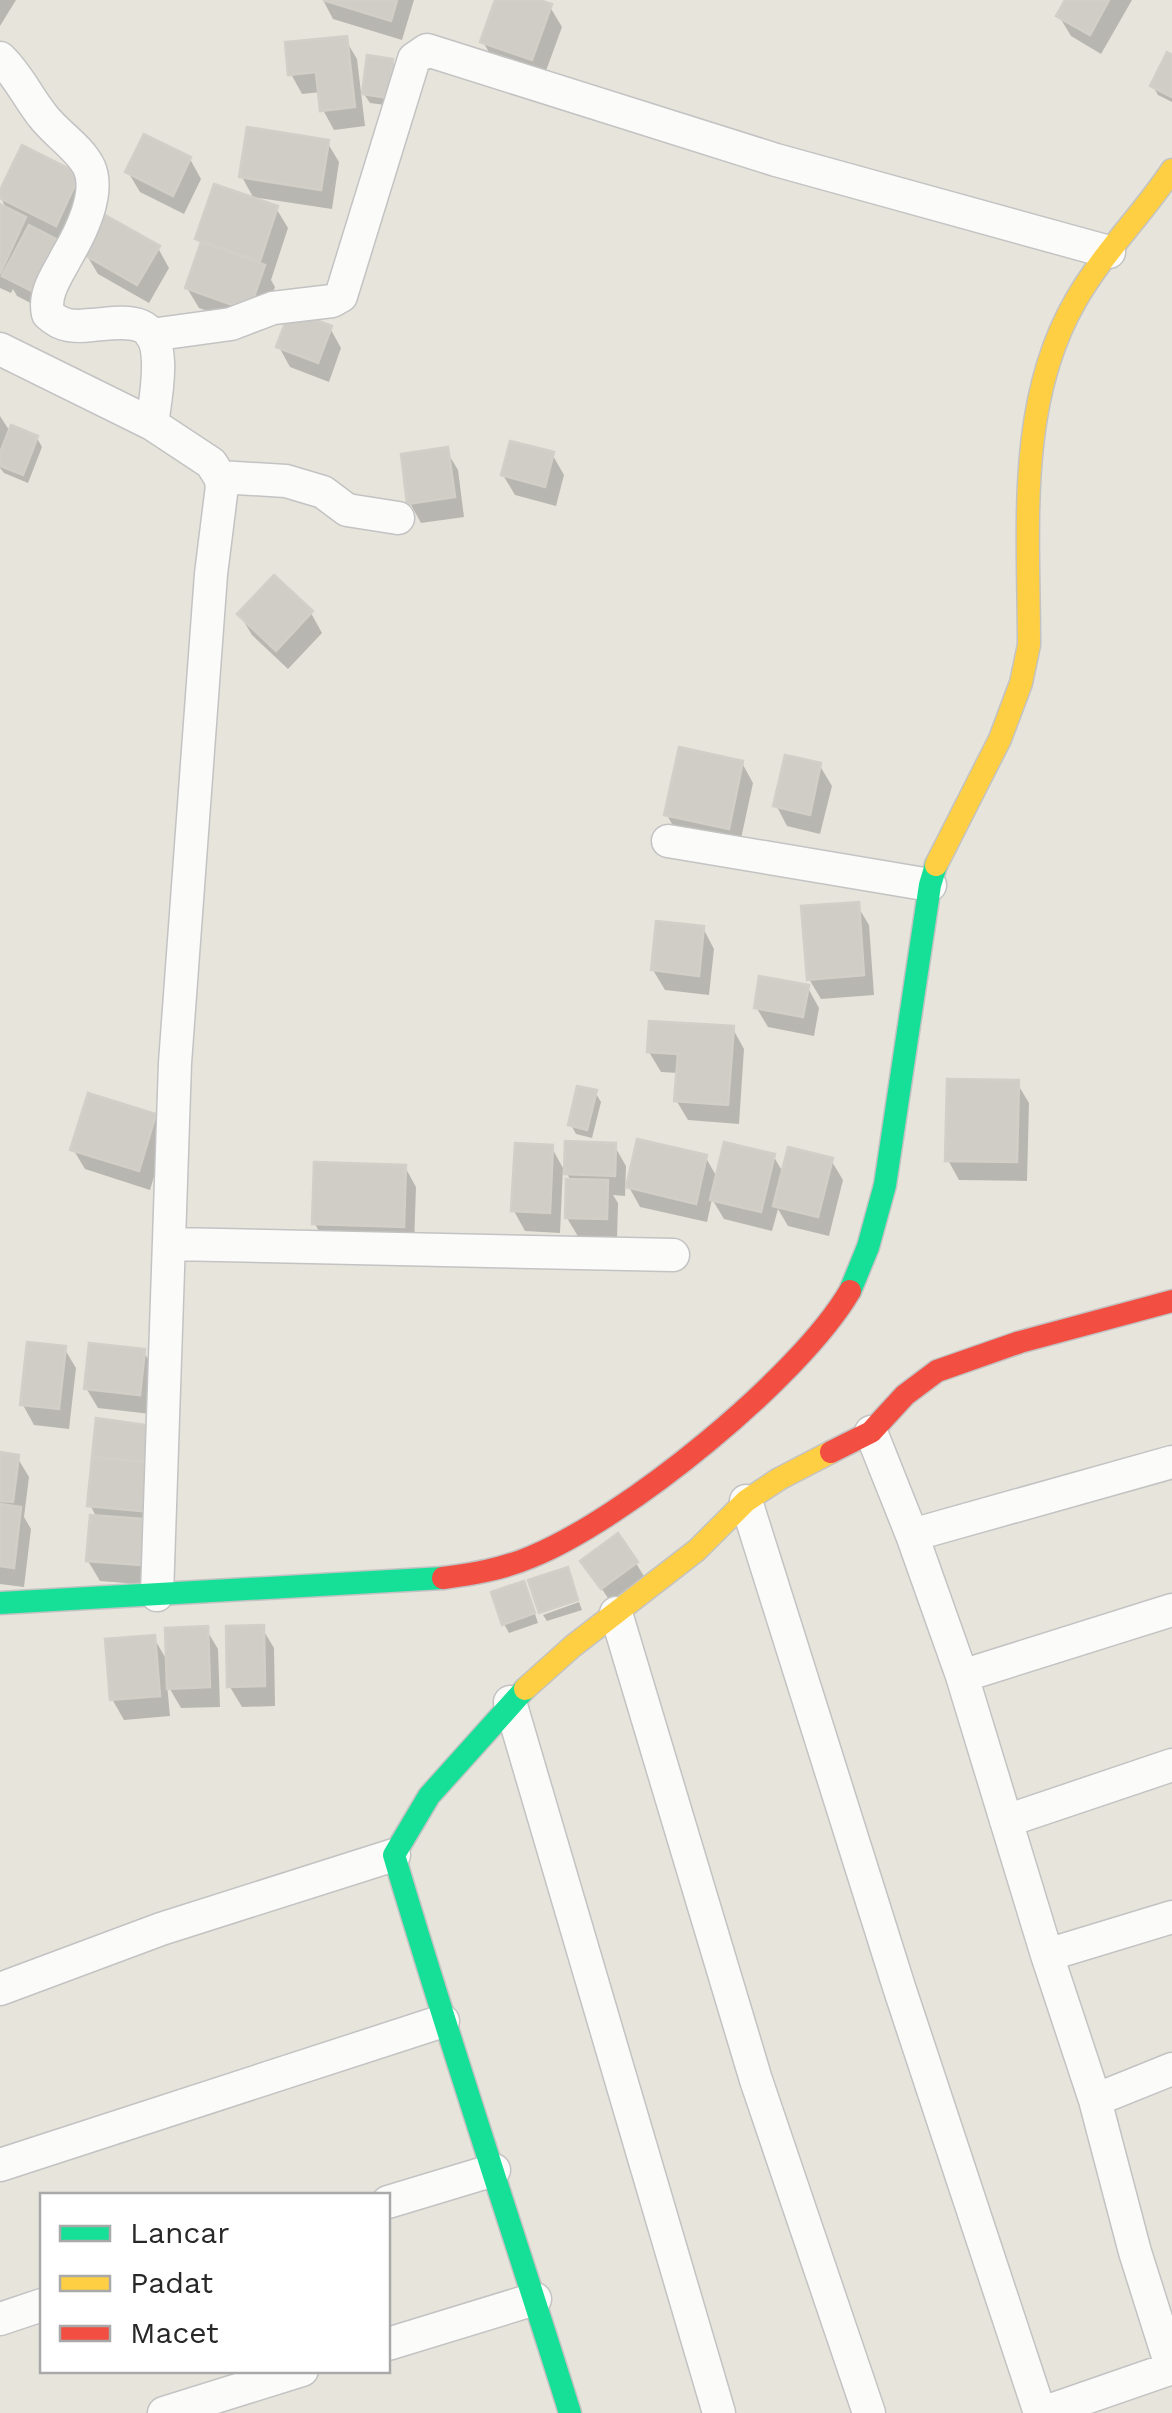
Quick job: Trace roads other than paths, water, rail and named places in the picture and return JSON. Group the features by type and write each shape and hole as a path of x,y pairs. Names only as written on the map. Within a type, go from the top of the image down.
{"street":[{"path":"151,335 231,324 273,308 342,296 414,59 427,50 776,160 1109,252"},
{"path":"0,58 14,71 40,114 82,156 92,178 77,240 50,289 48,314 68,326 131,324 143,327 151,335 156,346 158,379 152,424"},
{"path":"0,1603 436,1579 487,1572 542,1552 595,1522 702,1446 812,1344 841,1307 859,1272 885,1185 930,885 940,850 974,792 1024,678 1029,645 1034,417 1042,377 1074,302 1109,252 1163,204 1172,170"},
{"path":"0,349 152,424 211,463 220,477 176,1043 157,1595"},
{"path":"220,477 286,480 309,486 347,510 398,518"},
{"path":"668,841 930,885"},
{"path":"170,1244 673,1254"},
{"path":"0,1989 161,1929 394,1855 429,1796 510,1702 573,1646 697,1550 746,1501 871,1432 905,1395 937,1371 1020,1342 1172,1300"},
{"path":"746,1501 899,1986 1041,2413 1172,2369 1135,2252 1095,2100 962,1676 871,1432"},
{"path":"912,1535 1172,1462"},
{"path":"962,1676 1172,1610"},
{"path":"616,1613 756,2080 869,2413"},
{"path":"510,1702 719,2413"},
{"path":"1006,1821 1172,1765"},
{"path":"394,1855 442,2021 494,2170 570,2413"},
{"path":"1047,1955 1172,1917"},
{"path":"0,2165 442,2021"},
{"path":"1095,2100 1172,2070"},
{"path":"390,2201 494,2170"},
{"path":"390,2343 534,2299"},
{"path":"0,2319 40,2306"},
{"path":"164,2413 292,2373"}]}
